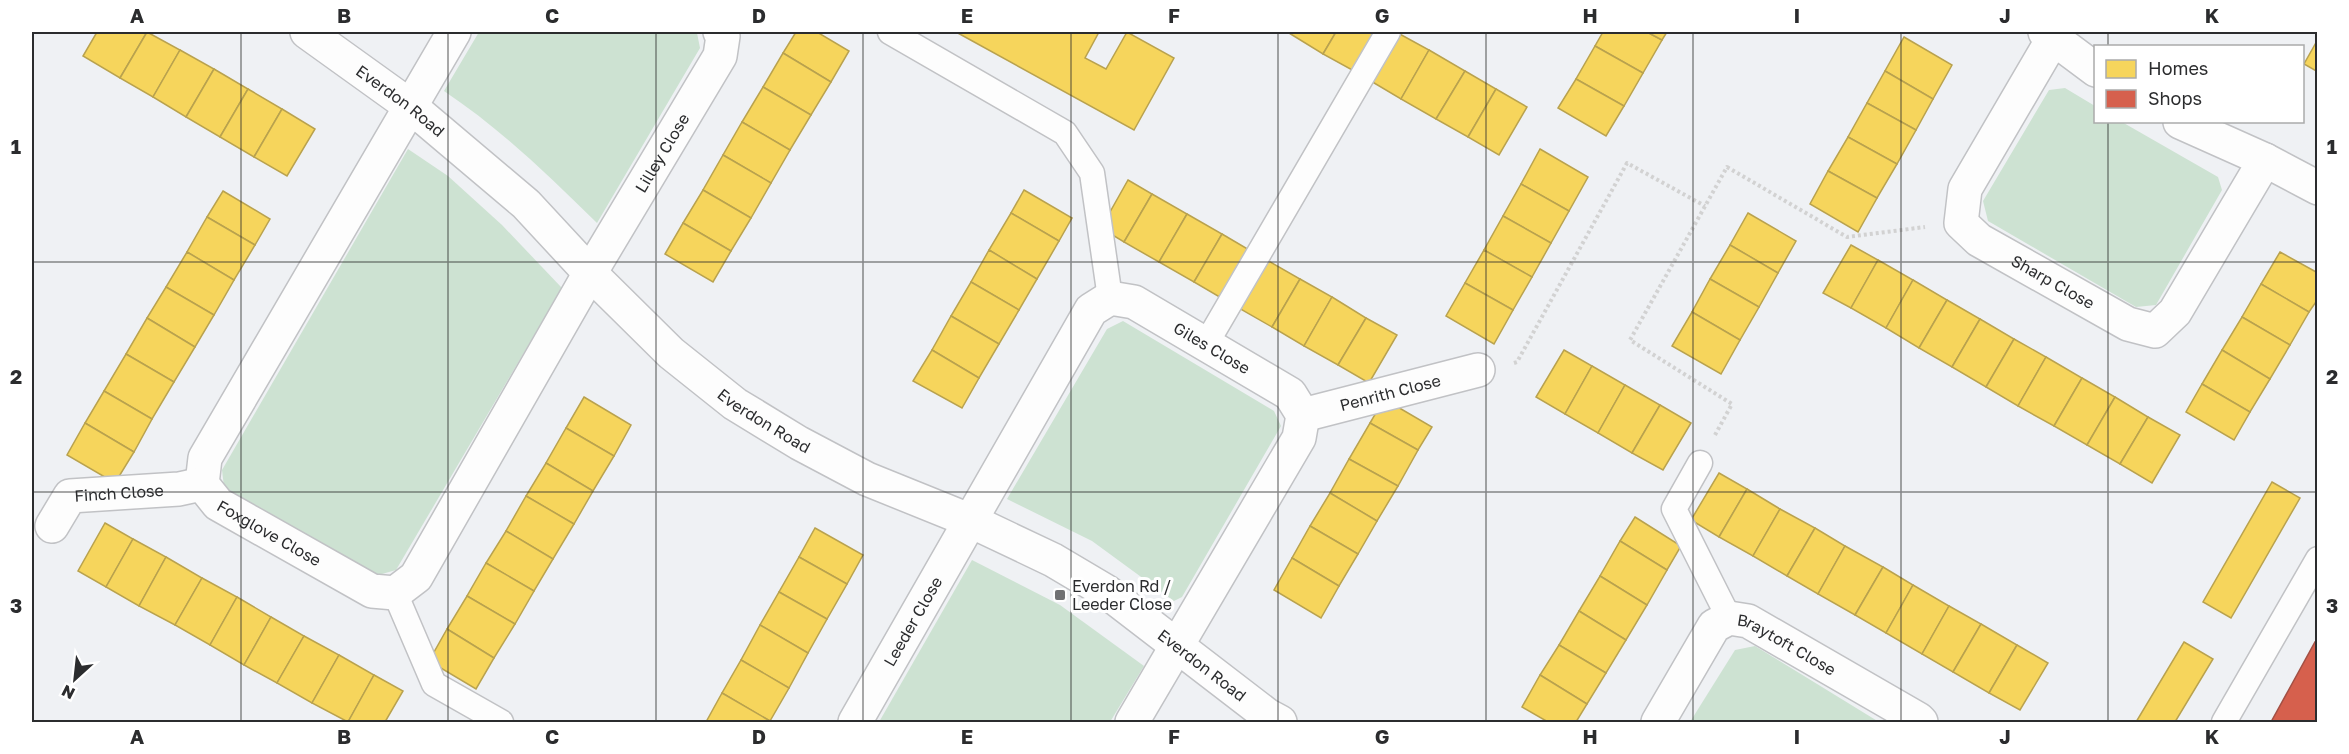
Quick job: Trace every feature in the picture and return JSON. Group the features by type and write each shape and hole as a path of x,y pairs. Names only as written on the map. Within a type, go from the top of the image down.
{"street":[{"name":"Everdon Road","path":"307,32 410,106 526,204 590,273 671,353 735,404 799,443 867,479 971,521 1053,560 1098,587 1267,716 1280,723"},
{"path":"202,484 205,459 454,32"},
{"name":"Lilley Close","path":"590,273 720,56 723,36 720,32"},
{"path":"1961,223 1965,189 2049,34 2094,68"},
{"path":"2183,123 2265,160 2318,188"},
{"name":"Sharp Close","path":"1961,223 1979,240 2128,324 2155,331 2175,312 2265,160"},
{"path":"395,593 416,577 590,273"},
{"path":"971,521 1091,310 1110,298"},
{"name":"Giles Close","path":"1110,298 1134,302 1290,394 1303,415"},
{"name":"Penrith Close","path":"1303,415 1478,370"},
{"path":"1132,723 1299,438 1303,415"},
{"name":"Finch Close","path":"52,526 70,496 179,489 202,484"},
{"name":"Foxglove Close","path":"202,484 218,504 372,591 395,593"},
{"name":"Leeder Close","path":"855,723 971,521"},
{"name":"Braytoft Close","path":"1658,723 1714,626 1730,618 1748,621 1918,719 1921,723"}],"lane":[{"path":"890,32 1065,133 1092,173 1110,298"},
{"path":"1206,344 1388,32"},
{"path":"1700,463 1674,509 1730,618"},
{"path":"2224,723 2318,559"},
{"path":"395,593 434,684 501,723"}],"path":[{"path":"1478,370 1517,362 1627,163 1705,206"},
{"path":"1700,463 1732,404 1630,340 1727,167 1846,237 1961,223"},
{"path":"2016,723 2023,722"}],"green space":[{"path":"479,32 697,33 700,48 597,223 505,137 444,91"},
{"path":"2065,88 2094,105 2094,123 2124,123 2218,177 2222,190 2156,305 2136,307 1988,221 1983,201 2049,90"},
{"path":"408,149 448,176 502,225 562,288 396,570 375,576 224,487 222,470"},
{"path":"1123,321 1274,411 1281,426 1182,597 1174,601 1092,541 1007,499 1107,329"},
{"path":"972,560 1060,605 1144,666 1110,722 879,722"},
{"path":"1755,646 1879,722 1690,722 1735,650"}],"building: Homes":[{"path":"97,32 147,32 120,78 83,56"},
{"path":"147,32 180,50 153,97 120,78"},
{"path":"796,32 817,32 849,51 831,82 783,53"},
{"path":"956,32 1099,32 1085,58 1106,69 1127,32 1174,58 1134,130"},
{"path":"1290,32 1336,32 1323,54"},
{"path":"1336,32 1377,32 1354,71 1323,54"},
{"path":"1396,32 1429,50 1401,99 1354,71"},
{"path":"1603,32 1647,32 1662,40 1643,73 1595,46"},
{"path":"1647,32 1667,32 1662,40"},
{"path":"1904,37 1952,65 1933,99 1885,71"},
{"path":"2318,39 2318,72 2304,64"},
{"path":"1595,46 1643,73 1624,106 1576,79"},
{"path":"180,50 214,69 186,117 153,97"},
{"path":"1429,50 1465,71 1436,119 1401,99"},
{"path":"783,53 831,82 811,115 763,87"},
{"path":"214,69 248,89 220,137 186,117"},
{"path":"1465,71 1496,89 1468,137 1436,119"},
{"path":"1885,71 1933,99 1916,130 1867,103"},
{"path":"1576,79 1624,106 1606,136 1558,108"},
{"path":"763,87 811,115 790,150 742,122"},
{"path":"248,89 282,109 254,157 220,137"},
{"path":"1496,89 1527,107 1499,155 1468,137"},
{"path":"1867,103 1916,130 1897,164 1848,137"},
{"path":"282,109 315,129 287,176 254,157"},
{"path":"742,122 790,150 771,183 723,155"},
{"path":"1848,137 1897,164 1877,198 1828,171"},
{"path":"1540,149 1588,177 1569,211 1521,184"},
{"path":"723,155 771,183 751,218 703,190"},
{"path":"1828,171 1877,198 1858,232 1810,204"},
{"path":"1128,180 1152,194 1124,242 1101,228"},
{"path":"1521,184 1569,211 1551,243 1503,216"},
{"path":"703,190 751,218 731,251 683,223"},
{"path":"1024,190 1072,218 1059,241 1011,213"},
{"path":"223,191 270,219 255,245 207,217"},
{"path":"1152,194 1187,214 1159,262 1124,242"},
{"path":"1011,213 1059,241 1037,279 989,250"},
{"path":"1748,213 1796,241 1778,273 1730,245"},
{"path":"1187,214 1222,234 1194,282 1159,262"},
{"path":"1503,216 1551,243 1532,277 1484,250"},
{"path":"207,217 255,245 234,280 187,252"},
{"path":"683,223 731,251 713,282 665,254"},
{"path":"1222,234 1251,251 1223,299 1194,282"},
{"path":"1730,245 1778,273 1759,307 1710,279"},
{"path":"1851,245 1878,260 1851,308 1823,293"},
{"path":"989,250 1037,279 1019,310 971,282"},
{"path":"1484,250 1532,277 1513,310 1465,283"},
{"path":"1251,251 1300,279 1272,327 1223,299"},
{"path":"187,252 234,280 214,315 166,287"},
{"path":"2280,252 2318,273 2318,299 2309,312 2261,284"},
{"path":"1878,260 1913,280 1886,328 1851,308"},
{"path":"1300,279 1332,297 1304,346 1272,327"},
{"path":"1710,279 1759,307 1740,340 1692,312"},
{"path":"1913,280 1947,300 1919,348 1886,328"},
{"path":"971,282 1019,310 999,344 951,316"},
{"path":"1465,283 1513,310 1494,344 1446,316"},
{"path":"2261,284 2309,312 2290,345 2242,317"},
{"path":"166,287 214,315 195,347 147,318"},
{"path":"1332,297 1366,318 1338,365 1304,346"},
{"path":"1947,300 1980,319 1952,367 1919,348"},
{"path":"1692,312 1740,340 1721,374 1672,346"},
{"path":"951,316 999,344 979,378 932,350"},
{"path":"2242,317 2290,345 2270,379 2222,350"},
{"path":"147,318 195,347 174,382 126,354"},
{"path":"1366,318 1397,335 1369,383 1338,365"},
{"path":"1980,319 2014,339 1986,387 1952,367"},
{"path":"2014,339 2046,357 2018,406 1986,387"},
{"path":"932,350 979,378 962,408 913,381"},
{"path":"1564,350 1592,366 1565,414 1536,397"},
{"path":"2222,350 2270,379 2250,412 2202,384"},
{"path":"126,354 174,382 152,419 104,391"},
{"path":"2046,357 2082,378 2054,426 2018,406"},
{"path":"1592,366 1625,385 1598,433 1565,414"},
{"path":"2082,378 2115,397 2087,445 2054,426"},
{"path":"2202,384 2250,412 2234,440 2186,412"},
{"path":"1625,385 1660,405 1632,453 1598,433"},
{"path":"104,391 152,419 134,452 85,423"},
{"path":"584,397 631,425 614,456 566,428"},
{"path":"2115,397 2148,417 2120,464 2087,445"},
{"path":"1384,399 1432,427 1418,450 1370,423"},
{"path":"1660,405 1691,423 1663,470 1632,453"},
{"path":"2148,417 2180,435 2152,483 2120,464"},
{"path":"85,423 134,452 115,483 67,455"},
{"path":"1370,423 1418,450 1398,486 1349,459"},
{"path":"566,428 614,456 593,491 546,463"},
{"path":"1349,459 1398,486 1377,521 1330,493"},
{"path":"546,463 593,491 574,524 526,496"},
{"path":"1719,473 1747,489 1719,537 1691,520"},
{"path":"2272,482 2300,498 2231,618 2203,602"},
{"path":"1747,489 1780,509 1753,556 1719,537"},
{"path":"1330,493 1377,521 1358,554 1310,526"},
{"path":"526,496 574,524 553,559 506,531"},
{"path":"1780,509 1815,528 1787,576 1753,556"},
{"path":"1635,517 1681,546 1667,570 1620,541"},
{"path":"105,523 133,539 106,587 78,571"},
{"path":"1310,526 1358,554 1339,586 1292,558"},
{"path":"815,528 863,555 847,584 799,557"},
{"path":"1815,528 1845,546 1818,594 1787,576"},
{"path":"506,531 553,559 534,591 486,563"},
{"path":"133,539 166,557 139,606 106,587"},
{"path":"1620,541 1667,570 1647,605 1600,576"},
{"path":"1845,546 1883,567 1855,615 1818,594"},
{"path":"166,557 202,578 175,625 139,606"},
{"path":"799,557 847,584 827,619 779,592"},
{"path":"1292,558 1339,586 1321,618 1274,590"},
{"path":"486,563 534,591 515,624 467,596"},
{"path":"1883,567 1913,585 1886,633 1855,615"},
{"path":"1600,576 1647,605 1626,640 1579,611"},
{"path":"202,578 237,597 210,645 175,625"},
{"path":"1913,585 1949,606 1922,654 1886,633"},
{"path":"779,592 827,619 808,653 760,625"},
{"path":"467,596 515,624 494,658 447,629"},
{"path":"237,597 271,617 244,665 210,645"},
{"path":"1949,606 1981,624 1953,672 1922,654"},
{"path":"1579,611 1626,640 1606,673 1559,645"},
{"path":"271,617 304,636 277,683 244,665"},
{"path":"1981,624 2017,645 1989,693 1953,672"},
{"path":"760,625 808,653 789,688 741,660"},
{"path":"447,629 494,658 476,689 429,661"},
{"path":"304,636 339,655 312,703 277,683"},
{"path":"2184,642 2213,659 2175,722 2136,722"},
{"path":"1559,645 1606,673 1587,704 1540,675"},
{"path":"2017,645 2048,663 2020,710 1989,693"},
{"path":"339,655 374,675 348,722 312,703"},
{"path":"741,660 789,688 770,721 722,693"},
{"path":"374,675 403,691 385,722 348,722"},
{"path":"1540,675 1587,704 1576,722 1548,722 1522,707"},
{"path":"722,693 770,721 706,722"}],"building: Shops":[{"path":"2315,642 2318,643 2318,722 2271,722"}],"place":[{"name":"Everdon Rd / Leeder Close","path":"1060,595"}]}
